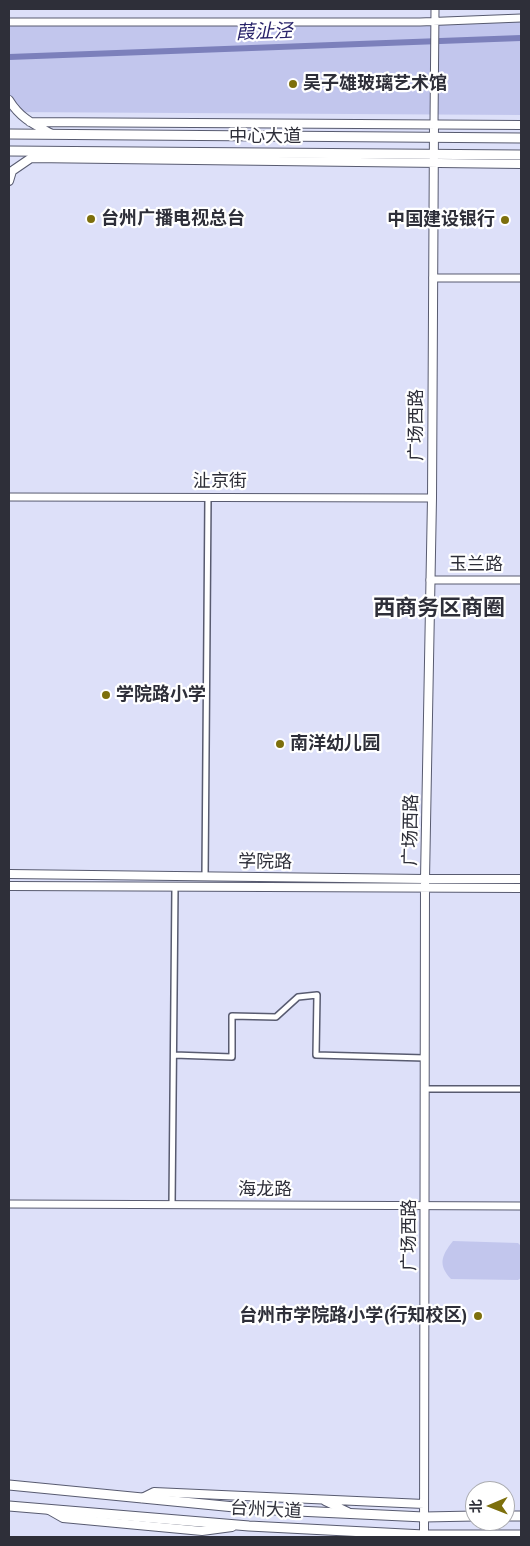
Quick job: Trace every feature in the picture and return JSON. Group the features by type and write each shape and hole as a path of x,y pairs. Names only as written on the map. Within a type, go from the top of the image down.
{"main road":[{"name":"中心大道","path":"9,100 16,112 52,134"},
{"path":"30,122 521,125"},
{"name":"广场西路","path":"424,1536 425,879 432,498 434,124"},
{"name":"中心大道","path":"9,134 521,138"},
{"name":"中心大道","path":"9,151 433,159 521,154"},
{"path":"9,181 12,171 31,158 56,151"},
{"path":"31,158 433,159 521,164"},
{"name":"学院路","path":"9,874 521,879"},
{"name":"学院路","path":"9,886 521,888"},
{"name":"台州大道","path":"9,1485 255,1509 465,1516"},
{"path":"142,1498 154,1492 424,1504"},
{"path":"322,1500 350,1513"},
{"name":"台州大道","path":"9,1506 240,1526 424,1536 521,1535"}],"street":[{"path":"434,124 435,9"},
{"path":"9,22 435,25 521,18"},
{"path":"433,278 521,278"},
{"name":"沚京街","path":"9,497 432,498"},
{"path":"205,876 208,498"},
{"name":"玉兰路","path":"430,580 521,580"},
{"path":"172,1205 175,887"},
{"path":"174,1055 232,1057 232,1016 276,1017 298,998 317,995 316,1055 425,1058"},
{"path":"425,1089 521,1089"},
{"name":"海龙路","path":"9,1204 521,1206"}],"shaded area":[{"path":"521,18 521,115 9,112 9,22"},
{"path":"453,1241 518,1243 521,1246 521,1278 518,1280 451,1279 444,1269 443,1260 446,1251"}],"waterway":[{"name":"葭沚泾","path":"9,57 521,38"}],"place":[{"name":"吴子雄玻璃艺术馆","path":"293,84"},
{"name":"台州广播电视总台","path":"91,219"},
{"name":"中国建设银行","path":"505,220"},
{"name":"学院路小学","path":"106,695"},
{"name":"南洋幼儿园","path":"280,744"},
{"name":"台州市学院路小学(行知校区)","path":"478,1316"}],"district":[{"name":"西商务区商圈","path":"439,608"}]}
